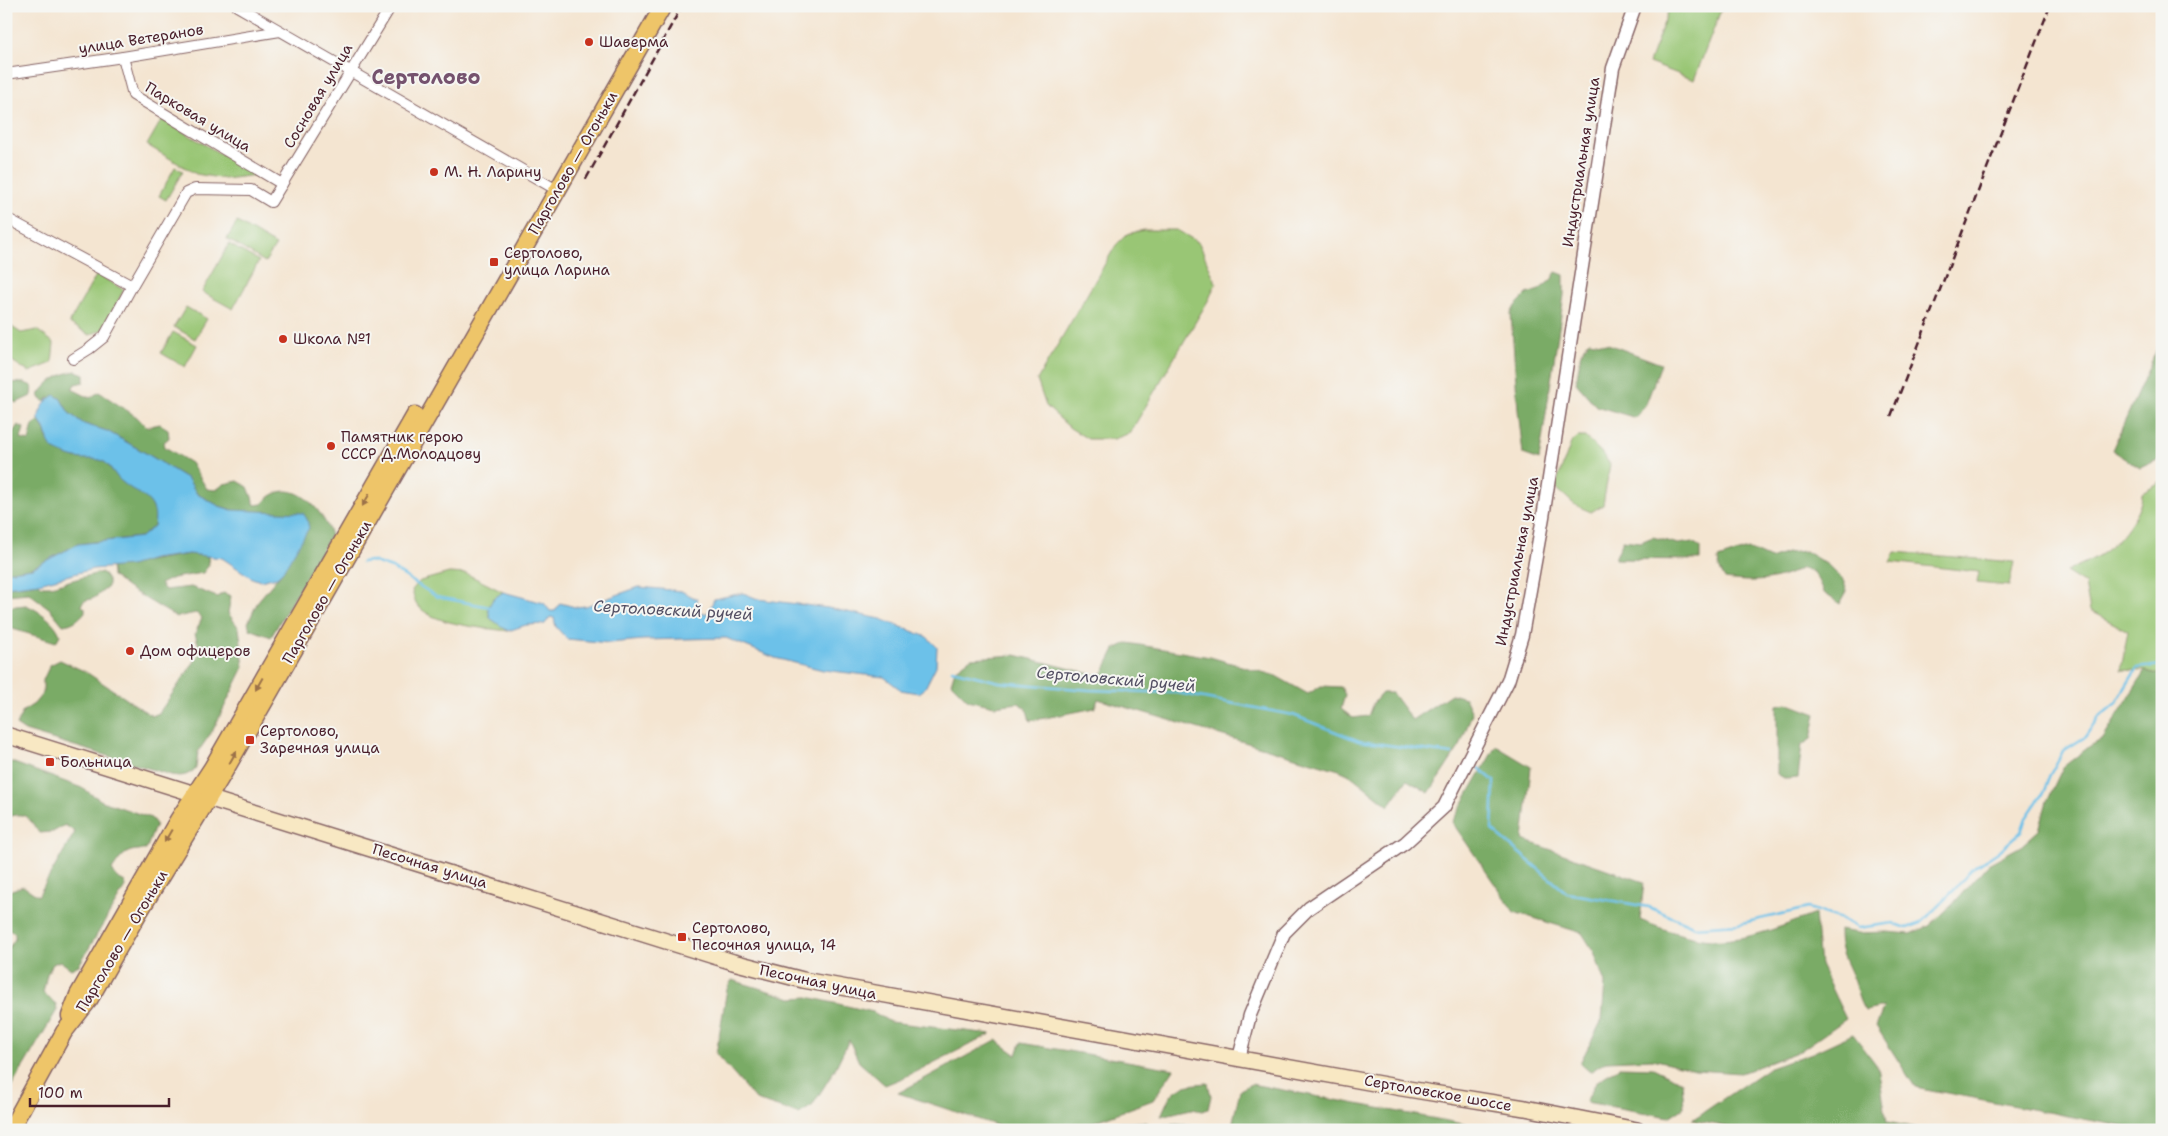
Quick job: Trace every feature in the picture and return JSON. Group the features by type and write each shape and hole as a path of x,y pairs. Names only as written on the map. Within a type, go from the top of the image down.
{"main road":[{"name":"Парголово — Огоньки","path":"553,188 651,6"},
{"name":"Парголово — Огоньки","path":"10,1130 64,1032 88,1000 138,914 201,797 553,188 663,6"},
{"name":"Песочная улица","path":"6,735 733,962 803,980 1239,1058"},
{"name":"Сертоловское шоссе","path":"1239,1058 1525,1108 1637,1130"}],"street":[{"path":"237,6 553,188"},
{"name":"Сосновая улица","path":"132,286 186,193 195,189 251,190 271,202 391,6"},
{"name":"Индустриальная улица","path":"1239,1058 1250,1016 1284,933 1308,908 1405,843 1444,806 1508,681 1522,634 1541,526 1613,68 1635,6"},
{"name":"улица Ветеранов","path":"6,74 123,58 280,31"},
{"name":"Парковая улица","path":"123,58 133,95 282,184"},
{"path":"6,218 132,286 104,337 74,359"}],"green space":[{"path":"1670,6 1712,6 1721,10 1694,80 1649,63"},
{"path":"162,119 256,175 225,179 196,174 147,145"},
{"path":"175,167 183,171 166,200 159,196"},
{"path":"237,222 276,245 265,262 227,239"},
{"path":"1144,230 1177,230 1199,243 1216,283 1209,299 1130,433 1114,439 1088,439 1070,428 1046,406 1037,380 1116,245 1127,234"},
{"path":"229,244 259,261 233,309 202,292"},
{"path":"1556,272 1564,275 1564,295 1539,460 1523,454 1511,314 1515,306 1527,294 1539,290 1551,280"},
{"path":"97,274 124,290 103,329 90,335 69,323"},
{"path":"186,307 207,319 195,339 174,327"},
{"path":"6,323 21,333 37,330 54,343 52,363 29,372 6,359"},
{"path":"173,332 197,345 185,367 161,353"},
{"path":"2162,338 2162,458 2140,468 2112,450"},
{"path":"1589,341 1608,344 1661,364 1646,404 1636,418 1596,406 1576,383 1581,353"},
{"path":"76,371 84,374 84,382 75,384 72,389 90,398 99,392 137,417 146,427 160,424 168,429 169,438 164,442 165,447 191,463 207,489 216,490 224,484 238,481 248,487 255,505 262,504 273,495 283,491 294,492 312,504 320,513 331,535 271,637 250,629 248,623 258,601 283,571 232,510 219,506 197,494 188,479 149,455 107,431 84,424 69,413 60,398 48,398 46,402 41,399 39,395 50,382 59,376"},
{"path":"6,382 25,383 32,386 31,396 16,403 6,397"},
{"path":"39,421 46,432 47,438 75,458 99,459 105,462 121,481 147,498 156,514 154,527 141,537 78,544 32,568 6,572 6,454 8,449 6,442 18,425 24,428 21,439 29,441 33,425"},
{"path":"1578,437 1585,437 1601,452 1610,464 1603,505 1591,512 1575,505 1555,487 1571,443"},
{"path":"2162,482 2162,675 2145,671 2121,670 2128,631 2090,611 2085,584 2066,572 2098,556 2113,544 2125,532 2135,516 2142,493"},
{"path":"1653,537 1678,544 1693,542 1700,547 1700,560 1615,559 1623,540 1640,542"},
{"path":"1748,549 1770,559 1787,553 1805,551 1828,565 1843,580 1847,591 1840,604 1824,593 1814,572 1802,568 1774,579 1746,581 1725,579 1719,568 1718,559"},
{"path":"1895,552 2014,562 2009,586 1977,583 1979,572 1890,562"},
{"path":"189,554 208,556 209,565 203,573 173,578 160,584 165,590 191,587 217,597 223,593 231,596 228,613 239,628 244,667 213,730 198,752 196,768 185,775 171,775 25,731 16,725 23,711 34,704 43,693 43,680 50,665 60,660 86,672 152,716 159,713 201,652 195,634 202,618 196,613 176,617 112,576 111,567"},
{"path":"102,572 108,580 108,587 94,598 84,601 81,605 85,608 85,612 70,624 63,625 50,609 29,593 6,595 6,587 39,583 42,586 51,586"},
{"path":"449,573 467,574 503,592 493,599 490,618 508,631 457,624 431,615 421,609 415,601 412,590 420,581"},
{"path":"26,605 51,621 60,635 56,642 6,627 6,607"},
{"path":"1128,643 1210,657 1276,676 1308,694 1321,686 1341,687 1345,695 1341,709 1353,718 1368,716 1373,703 1382,693 1392,693 1412,720 1451,694 1465,698 1472,713 1460,746 1429,793 1407,780 1389,806 1350,775 1339,770 1098,699 1095,708 1030,721 1027,710 1019,703 994,706 968,700 951,683 955,670 971,658 1015,655 1096,675 1103,673 1115,649"},
{"path":"2145,671 2162,675 2162,1130 2142,1130 1915,1087 1876,1026 1884,1007 1865,1011 1861,1004 1842,952 1839,930 1858,933 1887,932 1911,934 1929,926 1952,905 1988,864 2021,846 2039,830 2047,801 2063,767 2090,746 2103,739"},
{"path":"1787,703 1816,714 1811,739 1802,745 1798,778 1786,779 1777,774 1777,705"},
{"path":"1496,746 1531,767 1523,840 1644,882 1640,920 1692,937 1723,940 1758,934 1815,914 1820,965 1846,1019 1800,1051 1741,1073 1695,1070 1653,1059 1607,1061 1590,1072 1580,1063 1602,1020 1605,983 1594,952 1582,933 1514,912 1452,822"},
{"path":"6,760 82,788 102,801 151,818 156,824 146,850 129,852 119,860 112,870 116,877 125,882 125,887 79,965 71,969 60,961 53,964 47,974 43,993 56,1004 57,1010 6,1096 6,951 15,939 15,933 6,929 6,892 23,886 38,896 75,832 65,825 53,832 39,833 30,820 23,815 8,817 6,829"},
{"path":"732,980 792,998 808,997 873,1012 890,1022 991,1034 885,1085 859,1062 849,1040 834,1071 812,1106 799,1114 756,1100 716,1054 727,989"},
{"path":"1853,1034 1878,1067 1887,1122 1926,1130 1744,1130 1692,1120 1767,1069 1812,1053"},
{"path":"996,1040 1017,1055 1021,1043 1174,1069 1153,1100 1077,1128 1011,1130 898,1093"},
{"path":"1619,1067 1653,1068 1682,1082 1684,1107 1669,1117 1586,1102 1596,1082"},
{"path":"1208,1083 1211,1096 1208,1109 1202,1111 1191,1109 1161,1116 1169,1099 1177,1090 1190,1085"},
{"path":"1251,1084 1495,1130 1234,1130 1233,1121 1240,1090"},
{"path":"1145,1122 1151,1125 1149,1130 1082,1130 1120,1123"},
{"path":"1185,1124 1202,1130 1161,1130 1163,1125"}],"water":[{"path":"54,395 60,398 69,413 84,424 107,431 149,455 188,479 197,494 219,506 232,510 303,513 309,528 283,571 277,577 260,581 252,578 222,558 189,554 153,559 130,566 93,569 39,583 6,587 6,572 32,568 78,544 141,537 154,526 155,516 151,503 121,481 106,463 97,459 71,457 51,447 39,417 43,406"},
{"path":"639,587 681,591 697,599 697,611 701,614 708,613 714,599 743,593 758,599 828,608 881,619 927,637 937,647 936,666 925,688 918,693 901,690 884,677 823,670 775,658 726,638 643,640 609,643 567,639 556,627 554,618 550,617 545,624 526,625 508,631 490,618 488,608 493,599 503,592 544,603 550,611 555,611 560,603 575,607 586,606"}],"waterway":[{"name":"Сертоловский ручей","path":"362,562 371,561 392,568 437,597 490,607"},
{"name":"Сертоловский ручей","path":"1479,768 1494,781 1492,830 1567,893 1649,907 1695,927 1738,924 1808,908 1842,919 1858,928 1893,923 1907,928 1921,923 1971,870 1998,852 2021,832 2026,818 2043,793 2063,751 2085,737 2098,718 2116,703 2137,668 2162,665"},
{"name":"Сертоловский ручей","path":"952,670 999,682 1090,690 1178,693 1293,715 1359,741 1452,754"}],"railway":[{"path":"586,179 682,6"},
{"path":"1891,416 2050,6"}],"place":[{"name":"Шаверма","path":"589,42"},
{"name":"М. Н. Ларину","path":"434,172"},
{"name":"Сертолово, улица Ларина","path":"494,262"},
{"name":"Школа №1","path":"283,339"},
{"name":"Памятник герою СССР Д.Молодцову","path":"331,446"},
{"name":"Дом офицеров","path":"130,651"},
{"name":"Сертолово, Заречная улица","path":"250,740"},
{"name":"Больница","path":"50,762"},
{"name":"Сертолово, Песочная улица, 14","path":"682,937"}],"district":[{"name":"Сертолово","path":"426,77"}]}
